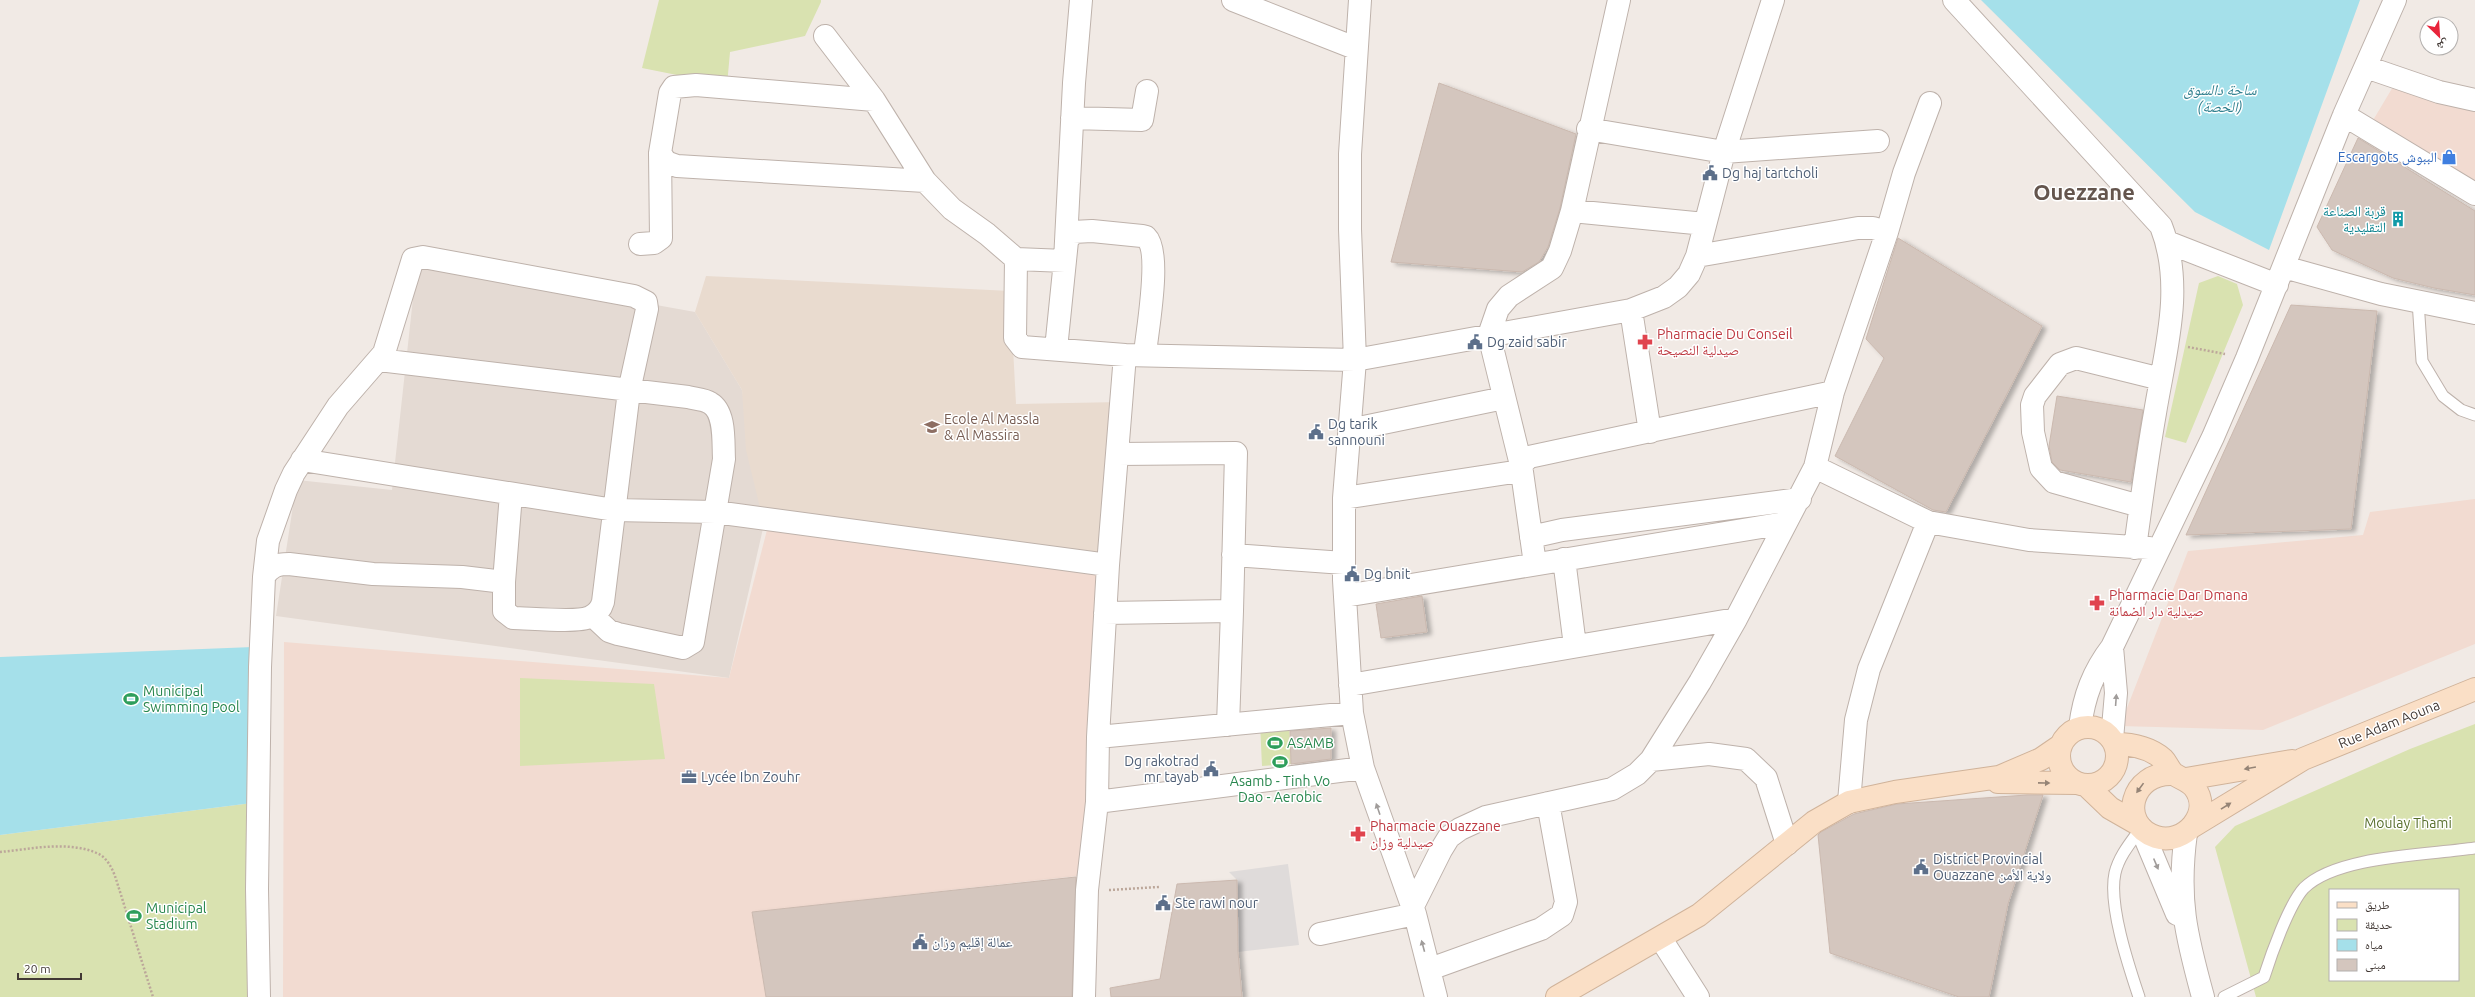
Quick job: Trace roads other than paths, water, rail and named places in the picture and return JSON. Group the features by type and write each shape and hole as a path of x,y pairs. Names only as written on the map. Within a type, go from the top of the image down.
{"main road":[{"name":"Rue Adam Aouna","path":"2189,830 2303,759 2475,689"},
{"path":"1557,997 1661,939 1699,915 1814,822 1849,802 1895,792 1977,782 2081,784 2103,780 2115,767 2117,756 2113,741 2103,731 2092,727 2080,727 2064,738 2060,746 2058,758 2061,768 2067,777 2081,784 2110,808 2140,826 2151,836 2163,840 2175,838 2189,830 2199,814 2199,801 2195,788 2163,760 2149,750 2132,744 2113,741"},
{"path":"1977,782 2020,769 2060,746"},
{"name":"Rue Adam Aouna","path":"2180,776 2303,759"},
{"path":"2140,826 2133,808 2136,792 2152,776 2162,773 2180,776"}],"street":[{"path":"1056,349 1065,261 1072,118 1081,0"},
{"path":"1233,0 1355,48"},
{"path":"1360,0 1355,48 1350,222 1354,360 1344,498 1345,596 1352,713 1363,768 1414,911 1436,997"},
{"path":"1535,564 1521,465 1489,335 1498,309 1509,296 1552,268 1560,251 1572,211 1588,129 1619,0"},
{"path":"1016,259 1015,338 1022,347 1135,354 1354,360 1631,310 1664,298 1678,287 1689,274 1697,256 1704,224 1724,152 1773,0"},
{"path":"1954,0 2161,226 2167,242 2173,287 2168,343 2140,506 2135,548"},
{"path":"2080,727 2083,705 2089,684 2099,665 2112,647 2158,548 2213,437 2247,358 2344,115 2395,0"},
{"path":"825,36 874,100 925,181 952,209 987,234 1016,259 1065,261"},
{"path":"2366,67 2439,92 2475,100"},
{"path":"640,244 654,243 660,238 660,153 670,93 674,87 696,85 874,100"},
{"path":"1072,118 1142,120 1147,91"},
{"path":"1414,911 1449,837 1460,829 1486,818 1612,789 1637,774 1651,760 1700,682 1736,619 1785,523 1800,499 1816,467 1833,392 1887,232 1904,172 1930,103"},
{"path":"2344,115 2475,194"},
{"path":"1588,129 1724,152 1878,141"},
{"path":"660,153 666,162 677,166 925,181"},
{"path":"1572,211 1704,224"},
{"path":"1697,256 1858,228 1873,228 1887,232"},
{"path":"1065,261 1069,237 1078,231 1142,236 1149,239 1152,249 1154,276 1135,354 1117,454 1108,565 1098,737 1097,802 1087,890 1084,997"},
{"path":"2167,242 2280,276 2475,313"},
{"path":"259,997 257,889 260,667 265,557 273,524 286,490 302,460 338,406 379,360 387,348 411,262 416,258 423,257 641,298 646,302 647,309 629,391 604,602 601,608 593,616 582,619 513,618 504,611 504,582 511,494"},
{"path":"1631,310 1650,432"},
{"path":"2140,506 2059,484 2047,476 2041,468 2033,432 2032,405 2035,396 2060,364 2068,359 2076,358 2161,379"},
{"path":"379,360 700,400 710,403 717,410 722,429 724,459 693,642 690,646 683,648 618,634 609,631 593,616"},
{"path":"1344,498 1514,472 1529,457 1833,392"},
{"path":"1349,430 1504,398"},
{"path":"1117,454 1236,453 1228,725"},
{"path":"302,460 614,510 715,512 1108,565"},
{"path":"1816,467 1928,522 2029,540 2135,548 2158,548"},
{"path":"1531,537 1562,530 1800,499"},
{"path":"1849,802 1856,720 1869,670 1928,522"},
{"path":"1345,596 1785,523"},
{"path":"1233,555 1344,563"},
{"path":"1564,559 1575,646"},
{"path":"264,577 268,570 274,566 289,564 374,574 462,577 504,582"},
{"path":"1106,613 1232,612"},
{"path":"1350,685 1736,619"},
{"path":"2112,647 2116,693 2113,741"},
{"path":"1098,737 1352,713"},
{"path":"1651,760 1709,754 1746,759 1766,778 1787,844"},
{"path":"1097,802 1363,768"},
{"path":"1430,969 1541,929 1562,915 1566,902 1548,803"},
{"path":"2140,826 2187,937 2203,997"},
{"path":"2187,937 2181,886 2189,830"},
{"path":"1320,934 1414,911"},
{"path":"1661,939 1698,997"}],"lane":[{"path":"2418,301 2422,361 2443,396 2461,410 2475,415"},
{"path":"2139,997 2123,947 2115,898 2115,874 2128,846 2140,826"},
{"path":"2224,997 2264,977 2284,924 2304,888 2325,874 2383,857 2475,848"}],"water":[{"name":"ساحة دالسوق (الخصة)","path":"1981,0 2360,0 2269,250 2195,212"},
{"name":"Municipal Swimming Pool","path":"253,647 268,801 0,835 0,657"}],"place":[{"name":"Escargots الببوش","path":"2449,157"},
{"name":"Dg haj tartcholi","path":"1710,173"},
{"name":"قربة الصناعة التقليدية","path":"2398,219"},
{"name":"Dg zaid sabir","path":"1475,342"},
{"name":"Pharmacie Du Conseil صيدلية النصيحة","path":"1645,342"},
{"name":"Ecole Al Massla & Al Massira","path":"932,427"},
{"name":"Dg tarik sannouni","path":"1316,432"},
{"name":"Dg bnit","path":"1352,574"},
{"name":"Pharmacie Dar Dmana صيدلية دار الضمانة","path":"2097,603"},
{"name":"Municipal Swimming Pool","path":"131,699"},
{"name":"ASAMB","path":"1275,743"},
{"name":"Asamb - Tinh Vo Dao - Aerobic","path":"1280,762"},
{"name":"Dg rakotrad mr tayab","path":"1211,769"},
{"name":"Lycée Ibn Zouhr","path":"689,777"},
{"name":"Pharmacie Ouazzane صيدلية وزان","path":"1358,834"},
{"name":"District Provincial Ouazzane ولاية الأمن","path":"1921,867"},
{"name":"Ste rawi nour","path":"1163,903"},
{"name":"Municipal Stadium","path":"134,916"},
{"name":"عمالة إقليم وزان","path":"920,942"}],"district":[{"name":"Ouezzane","path":"2084,192"}],"park label":[{"name":"Moulay Thami","path":"2408,823"}]}
